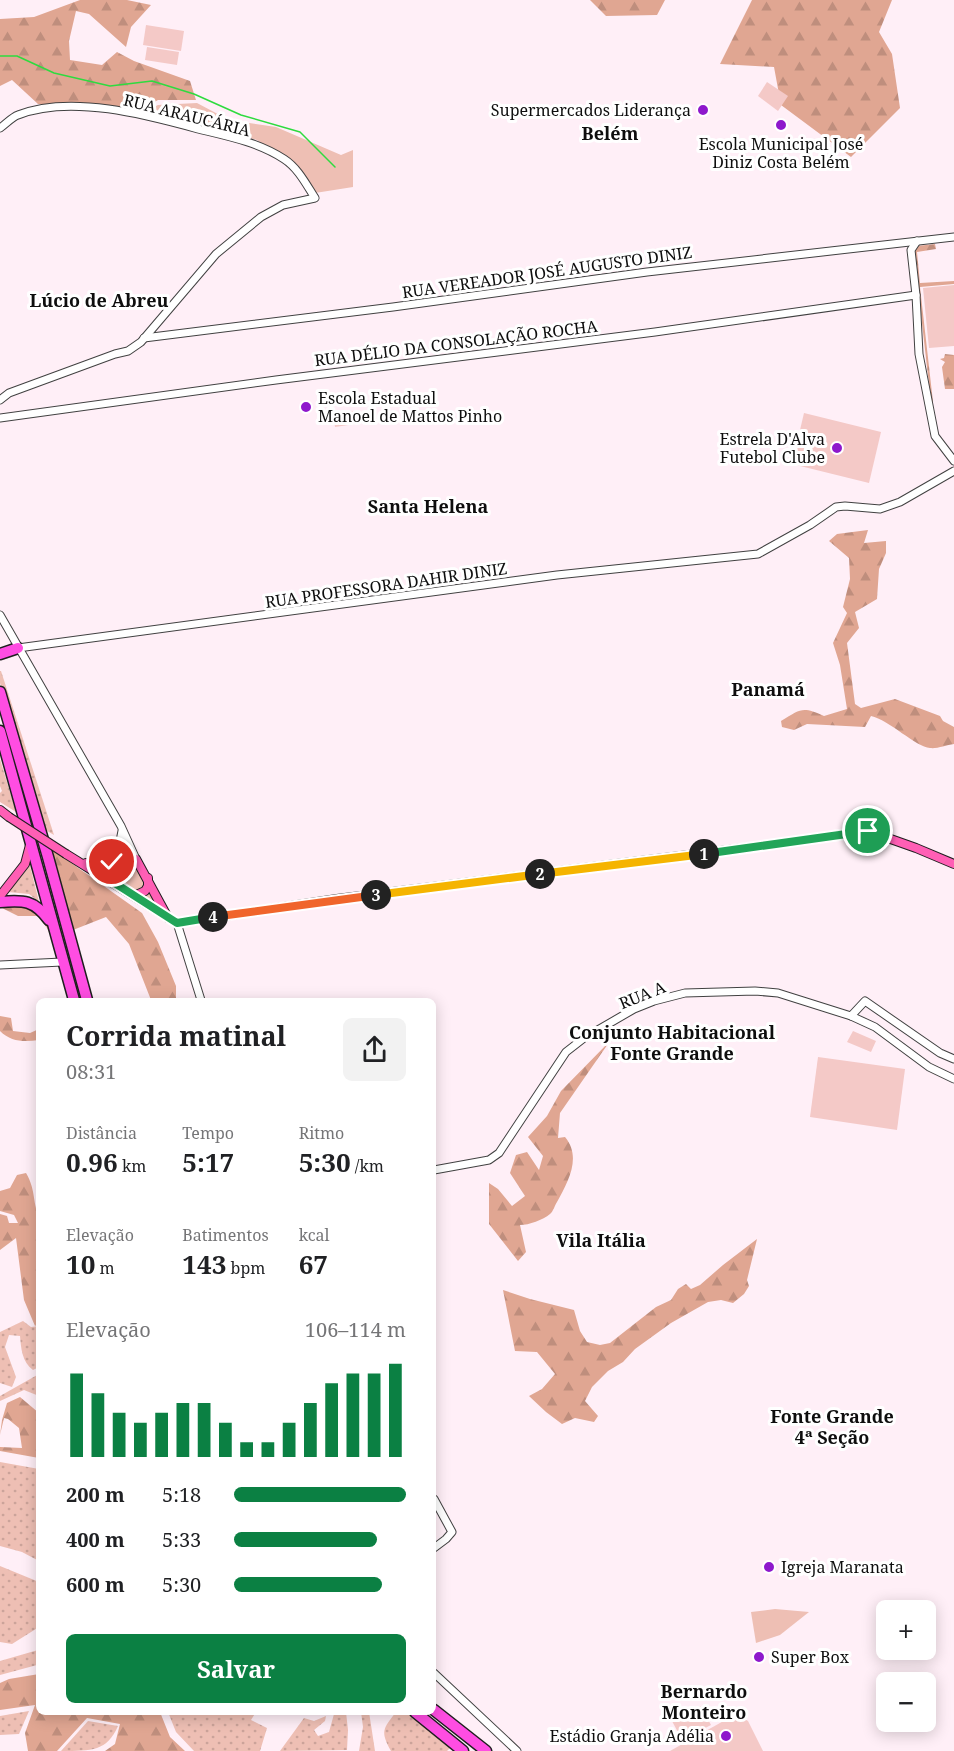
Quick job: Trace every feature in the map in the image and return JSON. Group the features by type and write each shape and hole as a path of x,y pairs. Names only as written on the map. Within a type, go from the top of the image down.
{"highway":[{"path":"0,654 18,648"},
{"path":"0,692 86,998"},
{"path":"0,731 73,998"},
{"path":"0,902 17,900 31,903 42,911 53,926"},
{"path":"436,1712 486,1751"},
{"path":"419,1715 464,1751"}],"main road":[{"path":"0,810 177,923 337,899 642,862 868,831 954,864"},
{"path":"0,896 25,864 30,845"},
{"path":"82,863 95,864 127,855 136,859 168,918"},
{"path":"113,882 110,877 114,859"},
{"path":"134,896 145,891 148,878"}],"street":[{"name":"RUA ARAUCÁRIA","path":"0,128 17,115 47,108 76,106 140,114 245,141 284,159 296,170 315,198 283,205 261,217 216,254 144,338"},
{"name":"RUA VEREADOR JOSÉ AUGUSTO DINIZ","path":"144,338 666,269 954,237"},
{"path":"917,241 911,250 919,354 935,436 953,461 942,476"},
{"name":"RUA DÉLIO DA CONSOLAÇÃO ROCHA","path":"0,418 655,332 916,295"},
{"path":"0,400 9,393 128,351 144,338"},
{"path":"942,476 954,471"},
{"name":"RUA PROFESSORA DAHIR DINIZ","path":"18,648 557,575 758,554 810,525 836,507 880,509 910,496 942,476"},
{"path":"0,615 121,826 136,859"},
{"path":"114,859 122,837 121,826"},
{"path":"177,923 200,998"},
{"path":"0,965 62,962"},
{"name":"RUA A","path":"436,1170 489,1160 499,1153 566,1052 584,1038 634,1009 685,993 755,991 778,993 851,1016 874,1027 929,1067 954,1079"},
{"path":"851,1016 865,1001 940,1053 954,1059"},
{"path":"436,1502 452,1532 436,1546"},
{"path":"436,1675 517,1751"}],"shaded area":[{"path":"146,25 184,31 181,51 143,45"},
{"path":"147,47 179,52 177,65 145,60"},
{"path":"767,82 788,96 778,111 758,96"},
{"path":"197,103 229,120 276,127 341,155 353,150 353,187 315,193 299,170 257,140 148,110 158,105"},
{"path":"954,285 954,346 929,348 923,288"},
{"path":"354,411 355,424 335,427 333,414"},
{"name":"Estrela D'Alva Futebol Clube","path":"804,413 881,432 869,483 792,464"},
{"path":"0,671 54,835 42,828 0,683"},
{"path":"0,759 16,812 0,802 2,791"},
{"path":"125,835 163,909 126,885 115,873 116,859"},
{"path":"30,866 39,902 29,894 8,892"},
{"path":"853,1031 876,1041 871,1052 847,1042"},
{"path":"818,1057 905,1069 897,1130 810,1117"},
{"path":"23,1321 31,1327 36,1326 36,1368 33,1370 24,1359 20,1336 9,1335 5,1347 16,1377 12,1387 0,1383 0,1332"},
{"path":"36,1376 36,1395 24,1390 0,1401 0,1396"},
{"path":"0,1462 36,1468 36,1559 22,1552 0,1546"},
{"path":"0,1566 36,1581 36,1629 12,1644 0,1642"},
{"path":"775,1609 809,1612 780,1635 756,1643 751,1612"},
{"path":"36,1651 36,1665 0,1675 0,1661"},
{"path":"701,1706 711,1725 682,1740 672,1721"},
{"path":"29,1711 19,1734 0,1735 0,1716"},
{"name":"Estádio Granja Adélia","path":"736,1714 748,1721 763,1751 670,1751"},
{"path":"169,1715 254,1715 251,1720 267,1728 260,1751 194,1751 176,1732"},
{"path":"334,1715 346,1715 347,1750 280,1751 304,1718 314,1721 326,1716 325,1721 314,1730 318,1736 329,1732"},
{"path":"361,1715 369,1715 375,1751 359,1751 363,1727"},
{"path":"394,1715 413,1715 451,1747 447,1751 391,1751 384,1734 388,1722"},
{"path":"88,1721 118,1726 109,1740 97,1748 61,1751"}],"green space":[{"path":"80,0 127,0 151,5 131,27 126,47 89,14 76,11 69,41 70,60 102,65 117,52 134,61 190,81 196,100 158,100 142,109 38,104 12,80 0,86 0,19 34,17"},
{"path":"590,0 665,0 657,15 606,16"},
{"path":"752,0 892,0 879,32 892,54 900,108 851,157 781,105 774,67 720,64"},
{"path":"935,244 936,249 917,252 920,283 954,281 954,284 920,287 933,402 931,402 914,253 917,246"},
{"path":"945,354 954,355 954,389 945,389 942,367 945,362 940,359 944,358"},
{"path":"868,530 864,543 886,541 886,553 879,569 877,599 855,612 859,628 847,643 855,704 861,708 895,699 940,716 943,721 954,727 954,744 936,748 924,747 878,718 871,716 865,727 807,724 794,730 782,727 781,721 802,710 824,716 847,709 840,665 833,643 847,613 843,607 850,579 849,558 829,541 837,534"},
{"path":"50,848 142,913 158,942 176,986 176,998 150,998 129,944 106,917 73,930"},
{"path":"15,902 40,915 53,940 38,916 18,916 0,907"},
{"path":"0,1016 11,1018 13,1031 30,1033 36,1030 36,1040 18,1040 0,1031"},
{"path":"610,1041 560,1113 558,1138 565,1137 570,1145 572,1170 551,1213 536,1222 520,1225 526,1252 518,1261 489,1224 489,1183 498,1189 512,1206 525,1196 510,1173 516,1155 527,1152 539,1170 543,1156 528,1137 547,1116 561,1091"},
{"path":"26,1173 36,1208 35,1326 24,1300 16,1238 0,1250 0,1214 7,1216 9,1223 18,1223 14,1215 0,1211 0,1191 10,1188 17,1175"},
{"path":"757,1239 747,1280 749,1286 744,1294 733,1303 721,1300 708,1302 671,1323 635,1349 623,1362 608,1371 592,1387 585,1401 598,1416 594,1422 575,1418 562,1424 529,1396 542,1389 555,1374 537,1352 515,1351 503,1290 574,1310 580,1331 587,1342 600,1345 610,1343 656,1307 671,1300 678,1289 686,1284 691,1289 700,1285"},
{"path":"20,1397 36,1410 36,1457 0,1451 0,1447 22,1448 19,1428 8,1419 4,1418 0,1435 7,1403"},
{"path":"36,1674 36,1715 161,1715 170,1737 185,1751 105,1751 115,1744 120,1724 87,1718 57,1751 28,1751 25,1733 35,1705 0,1710 0,1683 9,1679"}],"waterway":[{"path":"0,56 17,56 54,73 110,86 152,81 194,94 241,115 300,132 335,167"}],"place":[{"name":"Supermercados Liderança","path":"703,110"},
{"name":"Escola Municipal José Diniz Costa Belém","path":"781,125"},
{"name":"Escola Estadual Manoel de Mattos Pinho","path":"306,407"},
{"name":"Estrela D'Alva Futebol Clube","path":"837,448"},
{"name":"Igreja Maranata","path":"769,1567"},
{"name":"Super Box","path":"759,1657"},
{"name":"Estádio Granja Adélia","path":"726,1736"}],"district":[{"name":"Belém","path":"610,133"},
{"name":"Lúcio de Abreu","path":"99,300"},
{"name":"Santa Helena","path":"428,506"},
{"name":"Panamá","path":"768,689"},
{"name":"Conjunto Habitacional Fonte Grande","path":"672,1042"},
{"name":"Vila Itália","path":"601,1240"},
{"name":"Fonte Grande 4ª Seção","path":"832,1426"},
{"name":"Bernardo Monteiro","path":"704,1701"}],"route":[{"path":"112,862 110,877 113,882 177,923 337,899 653,861 868,831"}]}
